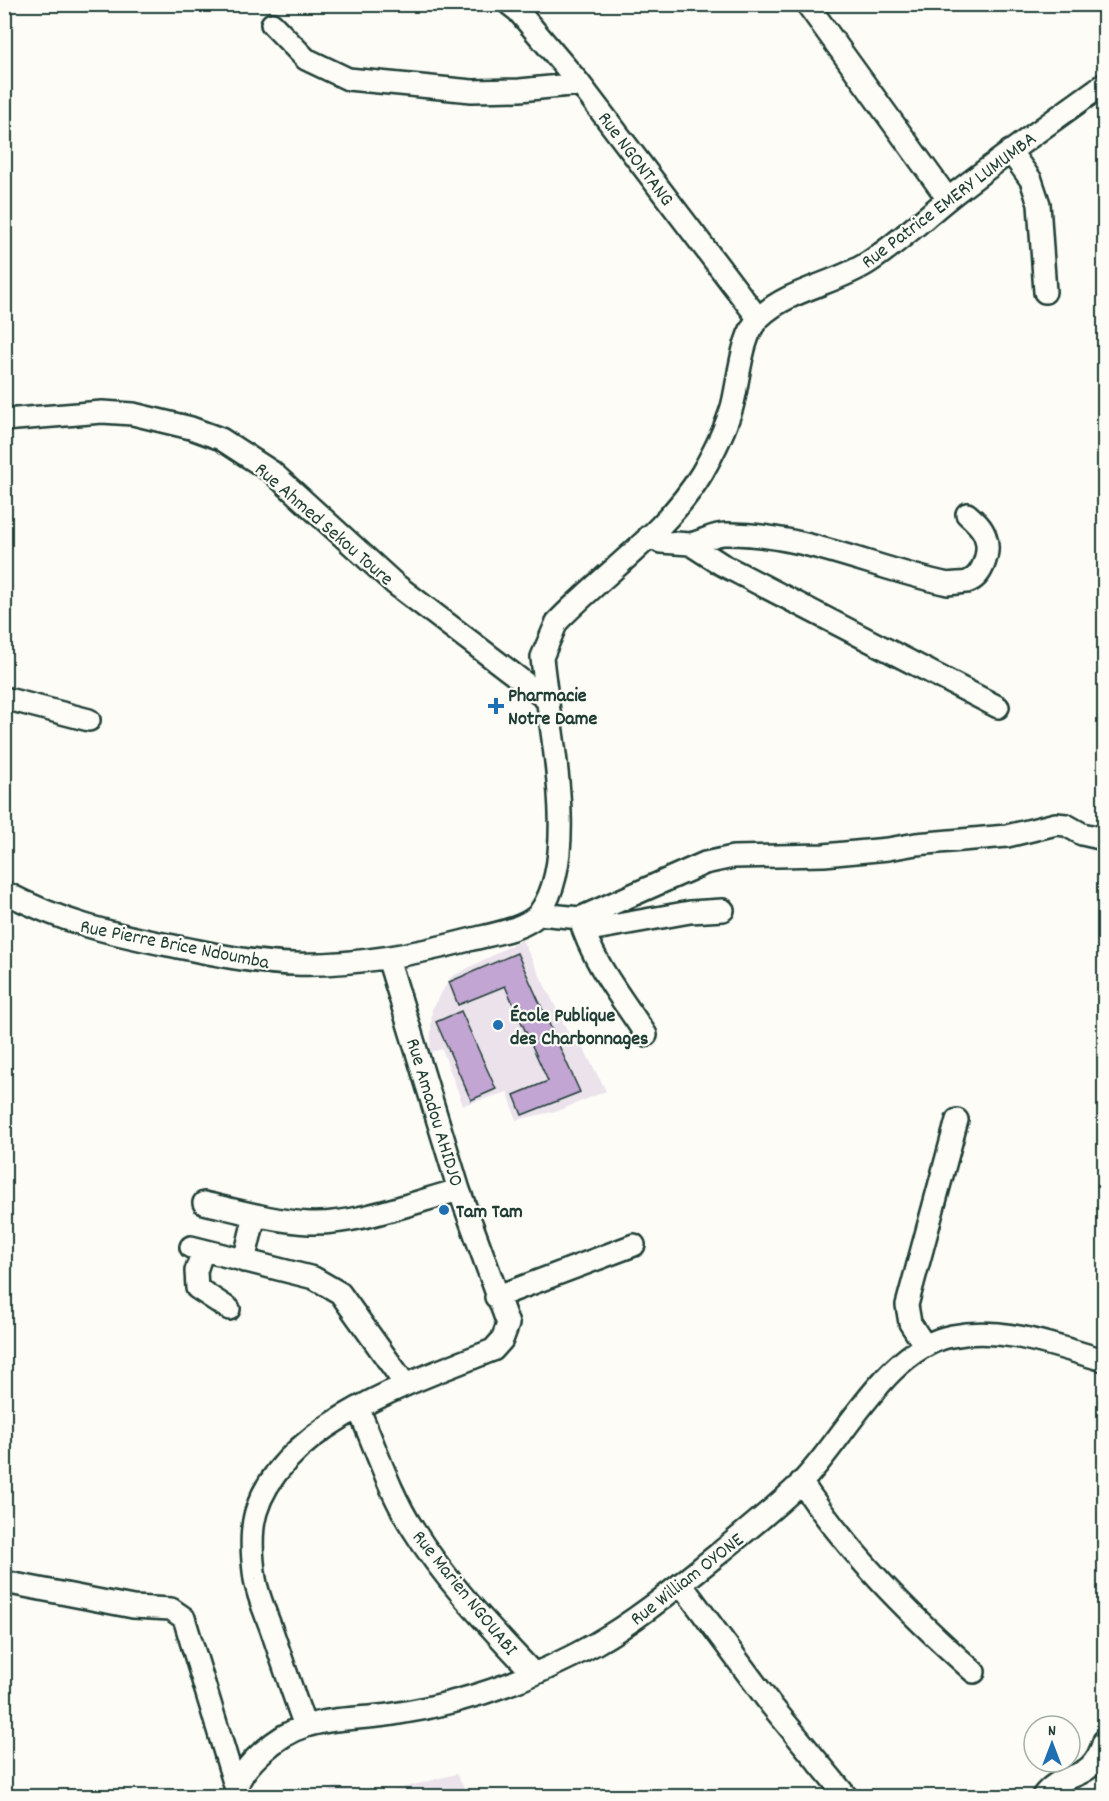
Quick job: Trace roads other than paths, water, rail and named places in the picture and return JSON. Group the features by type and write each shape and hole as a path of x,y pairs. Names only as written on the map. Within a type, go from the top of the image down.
{"street":[{"name":"Rue NGONTANG","path":"509,4 518,11 580,84 758,318"},
{"path":"807,4 948,199"},
{"path":"272,24 306,59 348,79 472,91 520,90 580,84"},
{"name":"Rue Patrice EMERY LUMUMBA","path":"758,318 772,307 843,277 869,262 1010,151 1104,84"},
{"path":"1010,151 1031,180 1039,204 1045,292"},
{"path":"388,958 518,927 539,914 553,879 559,847 560,808 542,657 557,622 649,536 691,489 721,437 732,407 748,336 758,318"},
{"name":"Rue Ahmed Sekou Toure","path":"4,420 102,412 133,414 191,428 221,439 272,472 395,584 546,699"},
{"path":"649,536 660,542 690,544 704,542 723,534 771,537 811,543 932,580 958,583 969,582 980,572 987,556 986,538 978,524 967,514"},
{"path":"690,544 721,564 872,639 998,707"},
{"path":"4,698 89,720"},
{"path":"582,924 705,863 733,856 846,854 916,844 1007,836 1056,824 1066,825 1082,834 1104,839"},
{"name":"Rue Pierre Brice Ndoumba","path":"4,892 56,917 102,932 237,958 294,964 388,958"},
{"path":"539,914 582,924 723,910"},
{"path":"582,924 610,982 646,1035"},
{"name":"Rue Amadou AHIDJO","path":"305,1726 255,1580 253,1535 257,1511 272,1482 288,1459 313,1437 358,1408 405,1384 493,1350 502,1340 508,1324 496,1297 459,1190 388,958"},
{"path":"925,1346 910,1323 907,1305 957,1120"},
{"path":"204,1203 255,1215 312,1223 341,1220 459,1190"},
{"path":"244,1261 255,1215"},
{"path":"496,1297 634,1245"},
{"path":"229,1309 197,1288 197,1248 314,1278 340,1293 405,1384"},
{"name":"Rue William OYONE","path":"236,1793 245,1768 260,1754 305,1726 422,1709 534,1674 603,1639 681,1584 801,1482 904,1360 925,1346 950,1336 996,1333 1020,1335 1104,1360"},
{"name":"Rue Marien NGOUABI","path":"358,1408 394,1495 413,1530 475,1609 534,1674"},
{"path":"801,1482 834,1530 892,1596 974,1672"},
{"path":"4,1582 133,1607 171,1609 184,1618 236,1793"},
{"path":"681,1584 771,1705 846,1797"},
{"path":"1043,1797 1050,1787 1083,1774 1095,1765 1104,1742"}],"place":[{"name":"Pharmacie Notre Dame","path":"496,706"},
{"name":"École Publique des Charbonnages","path":"498,1025"},
{"name":"Tam Tam","path":"444,1210"}]}
